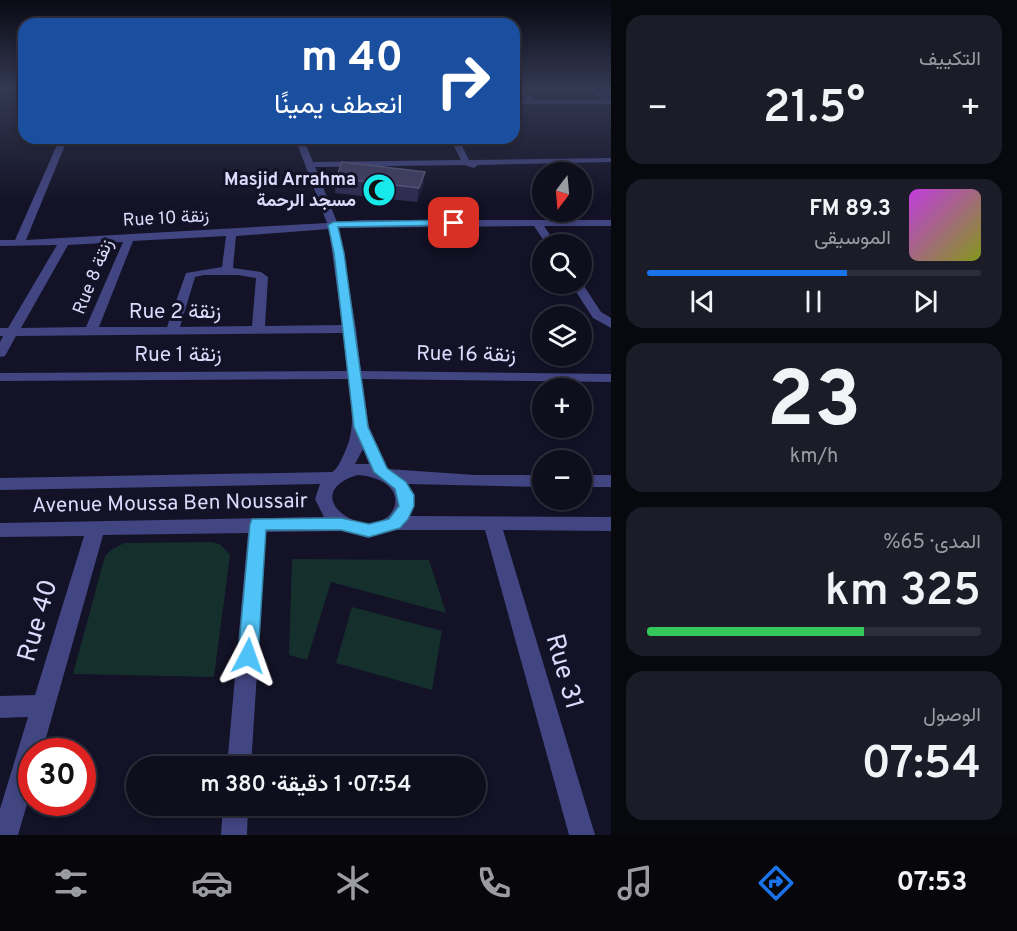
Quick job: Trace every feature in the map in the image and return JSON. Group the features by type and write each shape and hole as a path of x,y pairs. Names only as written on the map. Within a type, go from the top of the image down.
{"street":[{"path":"19,243 61,144"},
{"path":"301,144 333,225 339,253 361,427 356,446 338,475 326,486 323,496 325,506 331,516 341,524 369,531 394,523 610,524"},
{"path":"457,144 466,163"},
{"path":"308,165 466,163 490,167 512,167 522,166 528,160 610,160"},
{"path":"537,223 544,234"},
{"name":"Rue 10 زنقة","path":"0,243 231,233 333,225 610,223"},
{"path":"227,272 231,233"},
{"name":"Rue 8 زنقة","path":"91,331 130,237"},
{"path":"0,353 6,332 64,242"},
{"path":"172,331 190,275 198,272 256,273 262,277 258,331"},
{"path":"583,294 597,315 610,324"},
{"name":"Rue 2 زنقة","path":"6,332 350,329"},
{"name":"Rue 1 زنقة","path":"0,377 356,375"},
{"name":"Rue 16 زنقة","path":"356,375 610,378"},
{"path":"361,427 387,475 401,486 406,495 403,515 394,523"},
{"path":"338,475 355,469 387,475 475,481 532,481"},
{"name":"Avenue Moussa Ben Noussair","path":"0,484 338,475"},
{"path":"592,481 610,481"},
{"name":"Rue 31","path":"492,523 582,835"},
{"path":"241,756 258,524"},
{"name":"Avenue Moussa Ben Noussair","path":"0,530 341,524"},
{"name":"Rue 40","path":"5,835 96,527"},
{"path":"0,707 44,706"},
{"path":"234,835 236,816"}],"green space":[{"path":"213,542 221,545 230,555 214,677 73,674 105,556 111,550 124,543"},
{"path":"292,559 429,560 446,613 331,582 307,660 289,655"},
{"path":"352,607 442,631 432,690 336,663"}],"building":[{"path":"342,162 425,172 419,188 336,178"}],"place":[{"name":"Masjid Arrahma مسجد الرحمة","path":"379,190"}],"route":[{"path":"248,656 258,524 341,524 369,531 382,529 394,523 403,515 406,506 406,495 401,486 392,477 381,472 361,427 356,375 333,225 454,223"}]}
